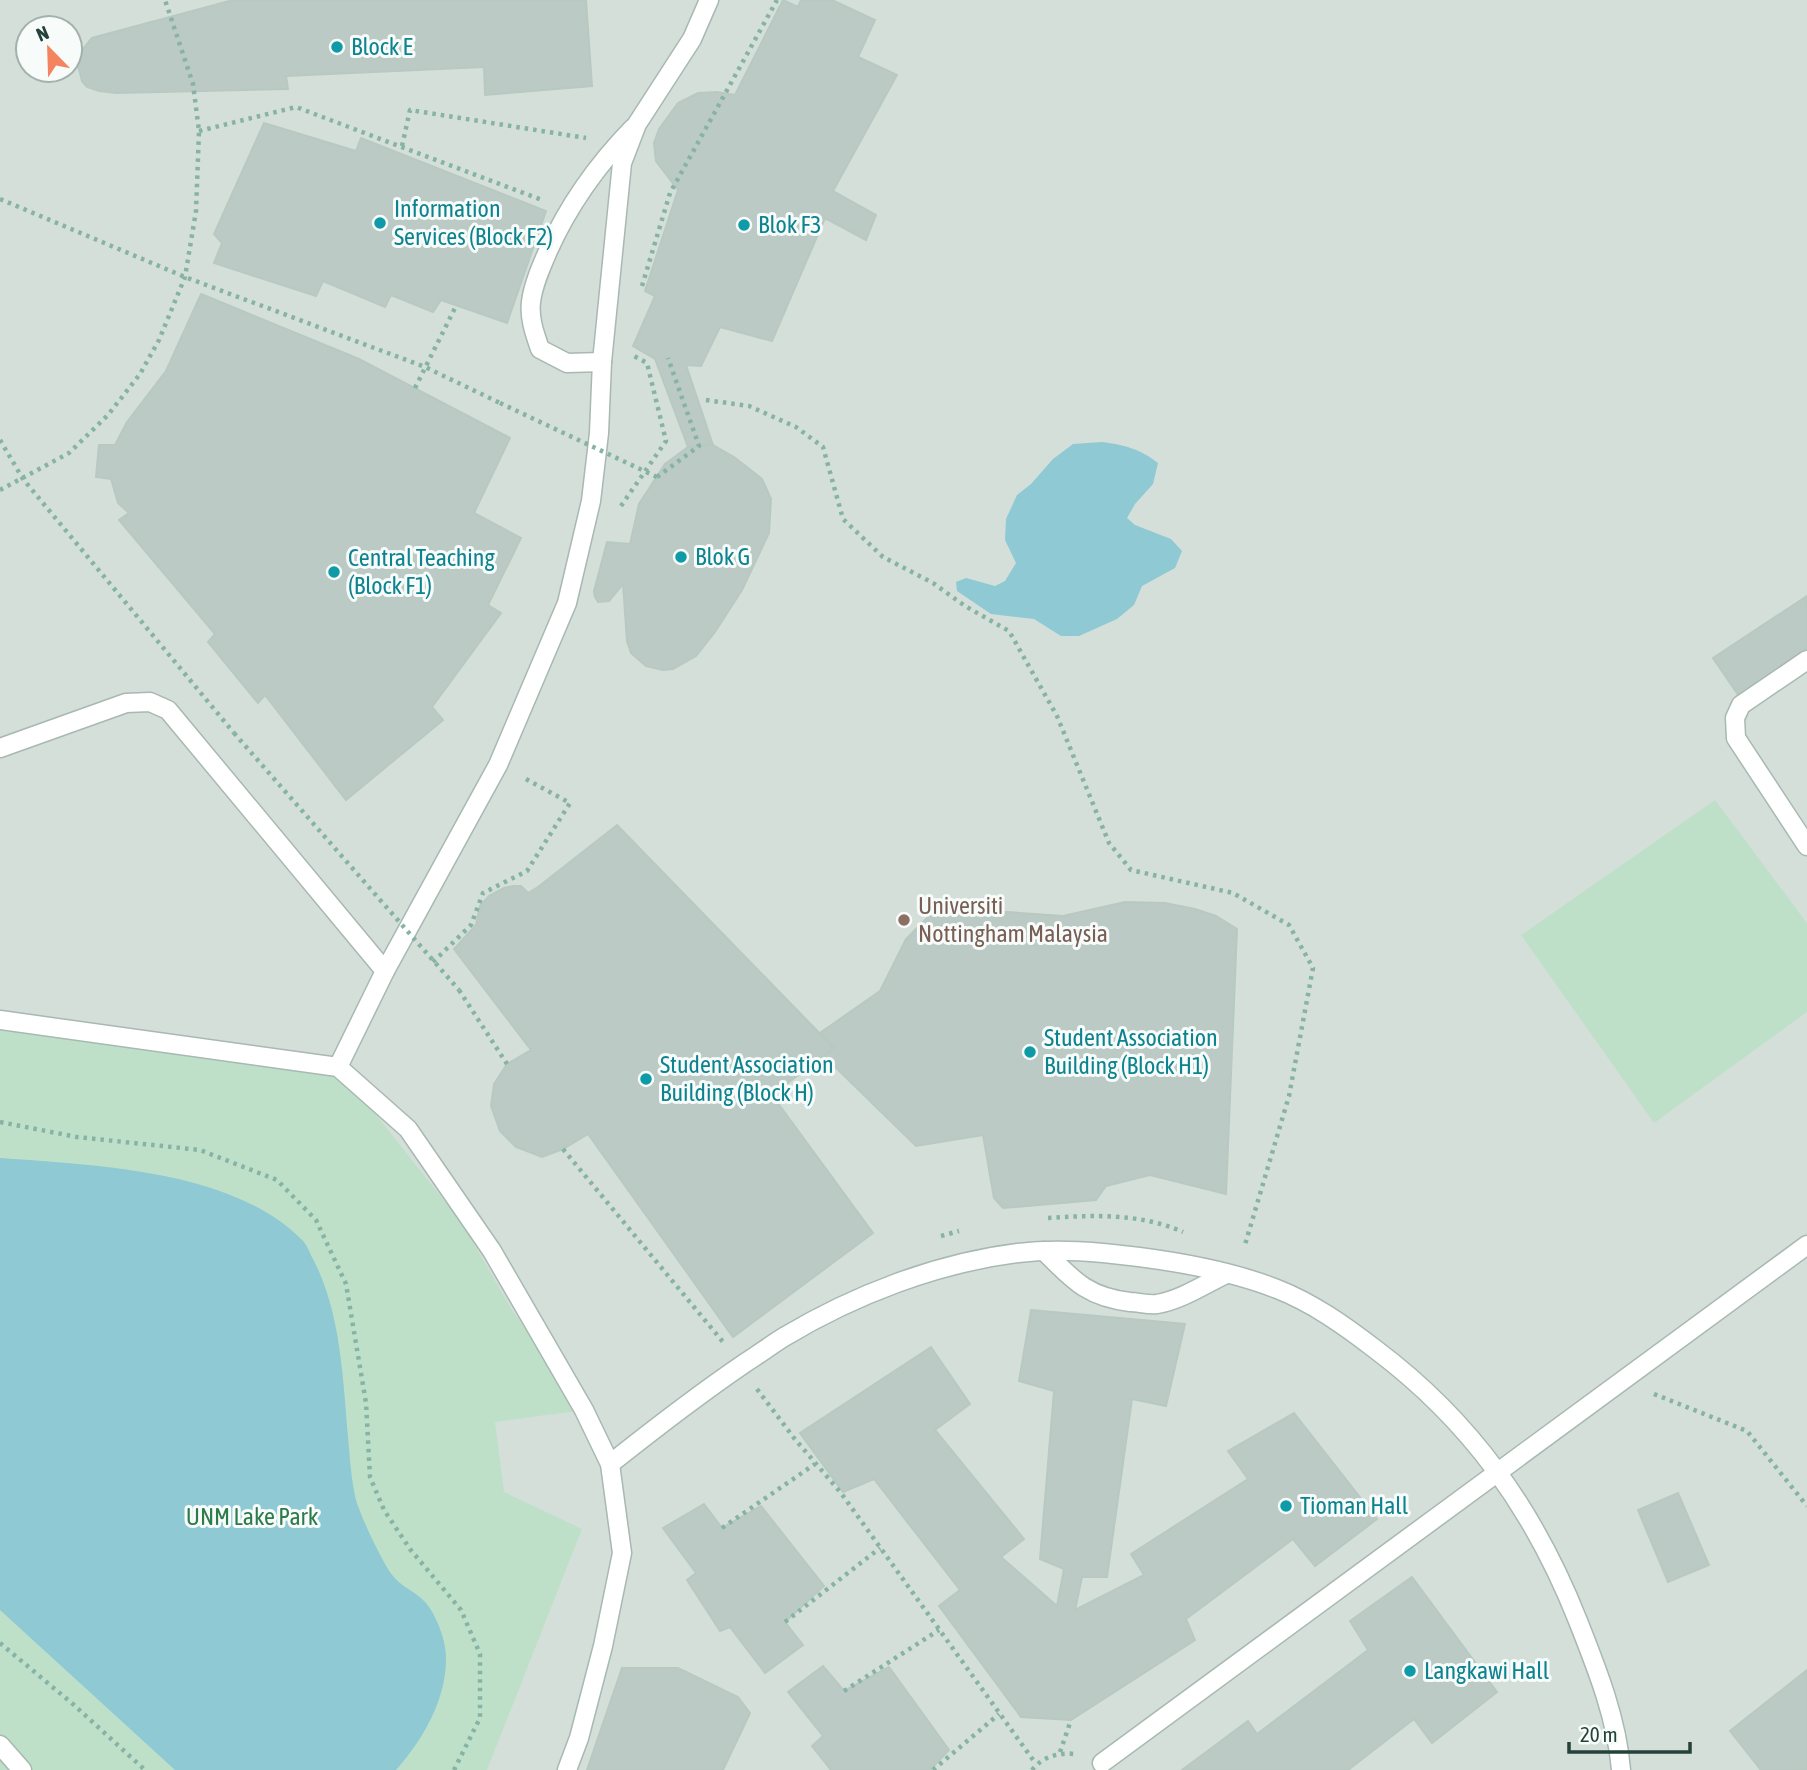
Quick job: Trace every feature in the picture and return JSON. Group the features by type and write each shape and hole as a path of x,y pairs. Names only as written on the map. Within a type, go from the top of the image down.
{"lane":[{"path":"602,362 567,363 540,349 532,326 531,302 539,272 583,185 637,124 692,39 709,0"},
{"path":"338,1067 385,971 498,765 567,603 591,501 622,163 637,124"},
{"path":"1807,660 1741,705 1735,718 1736,738 1807,846"},
{"path":"0,748 126,703 150,702 169,710 385,971"},
{"path":"0,1020 338,1067 408,1129 492,1251 584,1410 610,1464 622,1553 603,1646 579,1738 567,1770"},
{"path":"1102,1763 1807,1245"},
{"path":"1044,1251 1070,1277 1089,1291 1107,1299 1155,1304 1232,1276"},
{"path":"610,1464 712,1385 792,1332 823,1315 875,1293 946,1268 1017,1253 1089,1251 1161,1260 1232,1276 1278,1290 1342,1324 1402,1369 1442,1406 1499,1471 1543,1541 1568,1595 1598,1670 1619,1748 1620,1770"},
{"path":"0,1745 22,1770"}],"path":[{"path":"0,490 69,453 108,415 140,374 159,340 185,277 196,211 199,131 193,84 165,0"},
{"path":"641,290 670,192 777,0"},
{"path":"199,131 296,107 568,211"},
{"path":"402,146 410,110 618,144"},
{"path":"0,199 185,277 425,367 657,477 699,446 668,358"},
{"path":"415,388 456,306"},
{"path":"706,400 748,406 796,427 823,447 843,519 883,557 933,583 965,606 1009,631 1057,716 1109,843 1130,870 1233,893 1289,925 1313,968 1289,1096 1232,1276"},
{"path":"0,440 23,479 234,733 459,990 507,1064"},
{"path":"433,962 471,925 483,893 527,871 570,803 545,789"},
{"path":"0,1122 77,1137 200,1150 276,1180 316,1220 346,1284 366,1403 370,1477 384,1510 410,1549 461,1610 480,1654 480,1718 454,1770"},
{"path":"563,1150 742,1366 794,1438 841,1493 1037,1764 1032,1770"},
{"path":"1624,1381 1747,1432 1807,1506"},
{"path":"722,1528 815,1464"},
{"path":"785,1622 880,1548"},
{"path":"844,1691 939,1630"},
{"path":"0,1643 74,1705 145,1770"},
{"path":"933,1770 999,1714"},
{"path":"1060,1752 1071,1720"}],"shaded area":[{"name":"Universiti Nottingham Malaysia","path":"0,0 1807,0 1807,1770 0,1770"}],"green space":[{"path":"1715,800 1807,923 1807,1012 1654,1123 1521,935"},
{"name":"UNM Lake Park","path":"0,1020 338,1067 462,1223 512,1310 584,1410 495,1422 504,1492 582,1529 487,1770 0,1770"}],"water":[{"path":"1102,442 1132,448 1158,463 1153,484 1135,504 1127,518 1135,525 1171,539 1182,551 1175,568 1142,586 1134,605 1117,619 1079,636 1061,636 1034,619 991,614 957,591 956,582 966,578 995,586 1005,581 1016,563 1005,540 1006,519 1017,495 1031,484 1053,459 1073,444"},
{"path":"0,1158 117,1168 199,1184 237,1198 272,1216 305,1244 323,1281 335,1325 356,1500 388,1569 430,1608 440,1628 446,1650 442,1688 432,1718 396,1770 175,1770 0,1610"}],"building":[{"name":"Block E","path":"233,0 586,0 592,86 485,95 484,67 286,76 288,89 116,93 99,91 84,83 84,48 92,38"},
{"name":"Blok F3","path":"783,0 798,7 801,0 832,0 875,20 858,57 897,75 833,191 876,215 866,240 825,218 772,341 720,327 701,366 686,365 713,445 688,447 655,359 633,346 655,296 645,291 678,190 656,161 654,143 659,129 678,103 698,93 735,95"},
{"name":"Information Services (Block F2)","path":"264,123 356,151 361,138 546,211 507,323 441,300 433,312 391,295 385,307 323,281 316,296 214,263 222,243 214,234"},
{"name":"Central Teaching (Block F1)","path":"201,294 359,359 510,438 474,513 521,538 488,605 501,613 432,707 443,720 346,800 265,695 258,703 208,642 215,634 119,520 129,513 118,503 111,479 96,477 99,445 115,445 127,422 166,371"},
{"name":"Blok G","path":"713,445 734,457 762,479 771,499 769,533 742,590 696,656 673,669 646,666 631,653 627,641 623,584 609,601 598,602 595,597 594,591 607,542 630,544 639,504 665,464 688,447"},
{"path":"1807,596 1807,650 1739,696 1713,658"},
{"name":"Student Association Building (Block H)","path":"617,825 834,1048 772,1095 873,1233 733,1337 588,1134 563,1149 542,1157 516,1147 500,1131 491,1106 494,1084 507,1064 531,1050 454,949 476,925 480,906 489,896 513,886 521,886 528,893"},
{"name":"Student Association Building (Block H1)","path":"1125,902 1165,903 1195,909 1216,916 1237,929 1226,1194 1150,1175 1106,1186 1096,1200 1003,1208 994,1198 983,1135 916,1146 824,1056 834,1048 820,1033 880,991 906,939 930,915 965,909 1063,916"},
{"name":"Tioman Hall","path":"1031,1310 1185,1324 1166,1406 1132,1399 1107,1577 1082,1577 1075,1610 1144,1575 1131,1554 1248,1479 1228,1451 1294,1413 1377,1519 1315,1566 1293,1539 1186,1619 1195,1640 1071,1720 1021,1717 939,1606 960,1590 874,1479 843,1492 800,1433 931,1347 970,1404 935,1430 1024,1539 1001,1557 1057,1606 1064,1569 1040,1559 1054,1391 1019,1381"},
{"path":"1678,1493 1709,1565 1668,1582 1638,1510"},
{"path":"704,1504 722,1528 761,1506 824,1586 785,1622 803,1645 765,1673 730,1627 720,1631 687,1580 696,1573 663,1528"},
{"name":"Langkawi Hall","path":"1412,1577 1497,1692 1432,1743 1414,1719 1348,1770 1182,1770 1248,1721 1257,1734 1368,1650 1350,1621"},
{"path":"823,1666 844,1691 889,1667 949,1750 930,1770 831,1770 812,1746 823,1736 788,1692"},
{"path":"622,1668 678,1668 738,1697 750,1713 723,1770 587,1770"},
{"path":"1807,1670 1807,1770 1761,1770 1730,1731"}],"place":[{"name":"Block E","path":"337,47"},
{"name":"Information Services (Block F2)","path":"380,223"},
{"name":"Blok F3","path":"744,225"},
{"name":"Blok G","path":"681,557"},
{"name":"Central Teaching (Block F1)","path":"334,572"},
{"name":"Universiti Nottingham Malaysia","path":"904,920"},
{"name":"Student Association Building (Block H1)","path":"1030,1052"},
{"name":"Student Association Building (Block H)","path":"646,1079"},
{"name":"Tioman Hall","path":"1286,1506"},
{"name":"Langkawi Hall","path":"1410,1671"}]}
